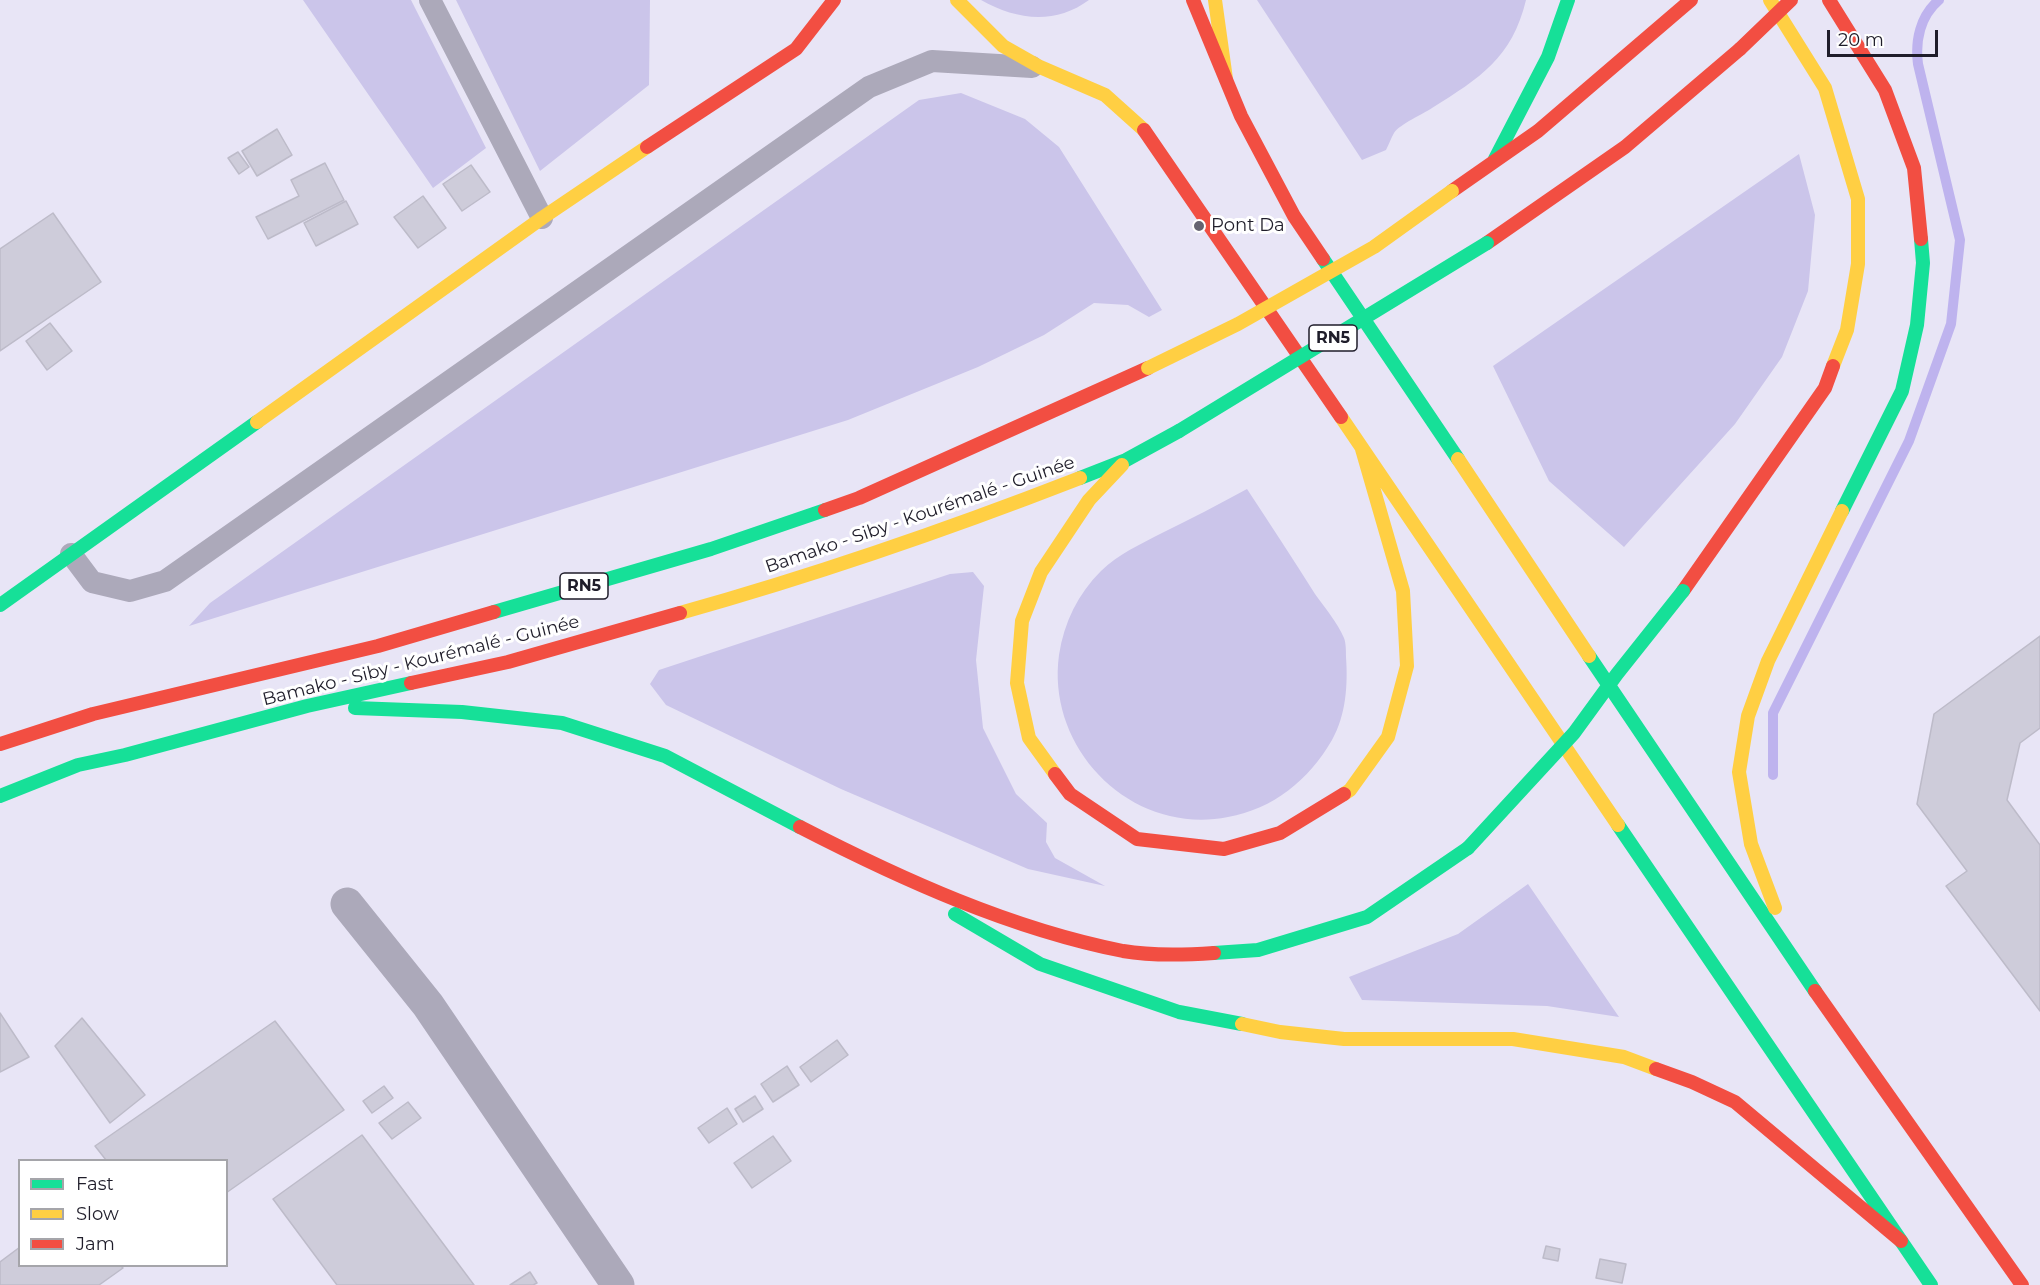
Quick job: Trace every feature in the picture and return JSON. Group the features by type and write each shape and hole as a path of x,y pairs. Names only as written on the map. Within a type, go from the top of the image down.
{"main road":[{"path":"0,605 542,218 734,88 796,49 834,0"},
{"path":"957,0 1003,46 1040,67 1106,95 1148,133 1931,1285"},
{"path":"1193,0 1241,116 1294,216 1796,963 2022,1285"},
{"path":"1215,0 1226,79"},
{"path":"1491,165 1548,57 1568,0"},
{"name":"Bamako - Siby - Kourémalé - Guinée","path":"0,744 93,714 378,646 711,549 859,498 1148,368 1238,324 1374,247 1538,131 1691,0"},
{"path":"307,706 462,712 562,723 665,756 912,882 1032,927 1124,951 1176,955 1258,950 1367,917 1468,848 1574,733 1617,674 1683,591 1825,388 1847,330 1858,264 1858,199 1825,88 1770,0"},
{"name":"Bamako - Siby - Kourémalé - Guinée","path":"0,796 78,765 125,755 307,706 508,663 744,596 961,524 1126,460 1283,369 1487,243 1625,147 1740,49 1791,0"},
{"path":"1796,963 1751,844 1739,772 1748,716 1767,661 1902,391 1917,325 1923,264 1914,168 1885,90 1828,0"},
{"path":"1126,460 1089,501 1041,572 1022,621 1017,683 1029,738 1070,794 1137,838 1224,849 1280,833 1350,790 1388,737 1407,666 1403,591 1362,449"},
{"path":"912,882 962,920 1040,964 1179,1012 1280,1032 1344,1039 1513,1039 1624,1057 1692,1082 1735,1102 1901,1241"}],"street":[{"path":"347,904 428,1005 618,1285"}],"lane":[{"path":"430,0 542,218"},
{"path":"71,554 92,582 130,591 165,581 869,87 932,61 1040,67"}],"shaded area":[{"path":"303,0 411,0 486,148 433,188"},
{"path":"456,0 650,0 649,85 540,171"},
{"path":"981,0 1089,0 1063,13 1035,17 1008,12"},
{"path":"1257,0 1526,0 1512,37 1492,64 1465,87 1401,126 1394,133 1386,150 1362,160"},
{"path":"961,93 1025,119 1059,147 1162,310 1149,317 1128,305 1094,303 1044,335 978,367 848,420 189,626 210,603 919,100"},
{"path":"1799,154 1815,215 1808,291 1782,357 1735,424 1624,547 1549,481 1493,366"},
{"path":"1247,489 1344,638 1347,678 1340,720 1332,740 1312,768 1301,780 1275,800 1228,817 1192,819 1159,813 1128,799 1102,778 1081,753 1066,723 1059,690 1059,655 1064,631 1085,589 1122,554"},
{"path":"973,572 984,586 976,660 983,728 1016,794 1047,823 1046,842 1055,858 1105,886 1028,869 841,789 666,705 650,684 659,670 950,574"},
{"path":"1528,884 1619,1017 1547,1006 1362,1000 1349,977 1458,934"}],"building":[{"path":"277,129 292,155 257,176 242,151"},
{"path":"238,152 249,167 239,174 228,158"},
{"path":"325,163 344,200 268,239 256,217 299,196 291,180"},
{"path":"471,165 490,192 462,211 443,184"},
{"path":"423,196 446,228 418,248 394,217"},
{"path":"346,201 358,224 316,246 304,223"},
{"path":"53,213 101,282 0,351 0,249"},
{"path":"50,323 72,351 47,370 26,341"},
{"path":"2040,636 2040,728 2020,743 2007,800 2040,845 2040,1011 1946,886 1967,871 1917,804 1934,714"},
{"path":"0,1013 29,1057 0,1072"},
{"path":"82,1018 145,1095 110,1123 55,1046"},
{"path":"275,1021 344,1110 228,1192 228,1159 105,1159 95,1146"},
{"path":"837,1040 848,1055 811,1082 800,1067"},
{"path":"787,1066 799,1085 773,1102 761,1084"},
{"path":"384,1086 393,1098 372,1113 363,1101"},
{"path":"755,1096 763,1109 743,1122 735,1109"},
{"path":"408,1102 421,1118 392,1139 379,1123"},
{"path":"727,1108 737,1124 709,1143 698,1128"},
{"path":"362,1135 474,1285 337,1285 273,1199"},
{"path":"773,1136 791,1161 752,1188 734,1163"},
{"path":"1546,1246 1560,1249 1558,1261 1543,1258"},
{"path":"18,1248 18,1267 123,1268 99,1285 0,1285 0,1262"},
{"path":"1600,1259 1626,1264 1622,1283 1596,1278"},
{"path":"530,1272 537,1283 510,1285"}],"waterway":[{"path":"1773,775 1773,713 1909,441 1951,324 1960,240 1917,55 1918,38 1923,21 1939,0"}],"traffic: fast":[{"path":"1495,159 1548,57 1568,0"},
{"path":"1842,511 1902,391 1917,325 1923,263 1921,239"},
{"path":"1179,431 1487,243"},
{"path":"1323,259 1458,459"},
{"path":"0,605 257,422"},
{"path":"1080,478 1126,460 1179,431"},
{"path":"494,612 711,549 825,510"},
{"path":"1468,848 1574,733 1617,674 1683,591"},
{"path":"1589,656 1815,991"},
{"path":"0,796 78,765 125,755 307,706 411,683"},
{"path":"355,708 462,712 562,723 665,756 800,827"},
{"path":"1618,825 1931,1285"},
{"path":"1214,953 1258,950 1367,917 1468,848"},
{"path":"955,914 1040,964 1179,1012 1242,1024"}],"traffic: slow":[{"path":"957,0 1003,46 1040,67 1105,95 1144,130"},
{"path":"1215,0 1226,79"},
{"path":"1770,0 1825,88 1858,199 1858,264 1847,330 1833,366"},
{"path":"257,422 542,218 647,147"},
{"path":"1148,368 1238,324 1374,247 1452,191"},
{"path":"1341,417 1618,825"},
{"path":"1344,794 1350,790 1388,737 1407,666 1403,591 1362,449"},
{"path":"1458,459 1589,656"},
{"path":"1055,774 1029,738 1017,683 1022,621 1041,572 1089,500 1122,465"},
{"path":"680,613 882,550 1080,478"},
{"path":"1775,908 1751,844 1739,772 1748,716 1768,661 1842,511"},
{"path":"1242,1024 1280,1032 1344,1039 1513,1039 1624,1057 1656,1069"}],"traffic: jam":[{"path":"647,147 796,49 834,0"},
{"path":"1193,0 1241,116 1294,216 1323,259"},
{"path":"1452,191 1538,131 1691,0"},
{"path":"1740,49 1791,0"},
{"path":"1829,0 1885,90 1914,168 1921,239"},
{"path":"1487,243 1625,147 1740,49"},
{"path":"1144,130 1341,417"},
{"path":"1683,591 1825,388 1833,366"},
{"path":"825,510 859,498 1148,368"},
{"path":"0,744 93,714 378,646 494,612"},
{"path":"411,683 508,662 680,613"},
{"path":"1055,774 1070,794 1137,839 1224,849 1280,833 1344,794"},
{"path":"800,827 917,883 1039,930 1134,953 1168,955 1214,953"},
{"path":"1815,991 2022,1285"},
{"path":"1656,1069 1692,1082 1735,1102 1901,1241"}],"place":[{"name":"Pont Da","path":"1199,226"}]}
